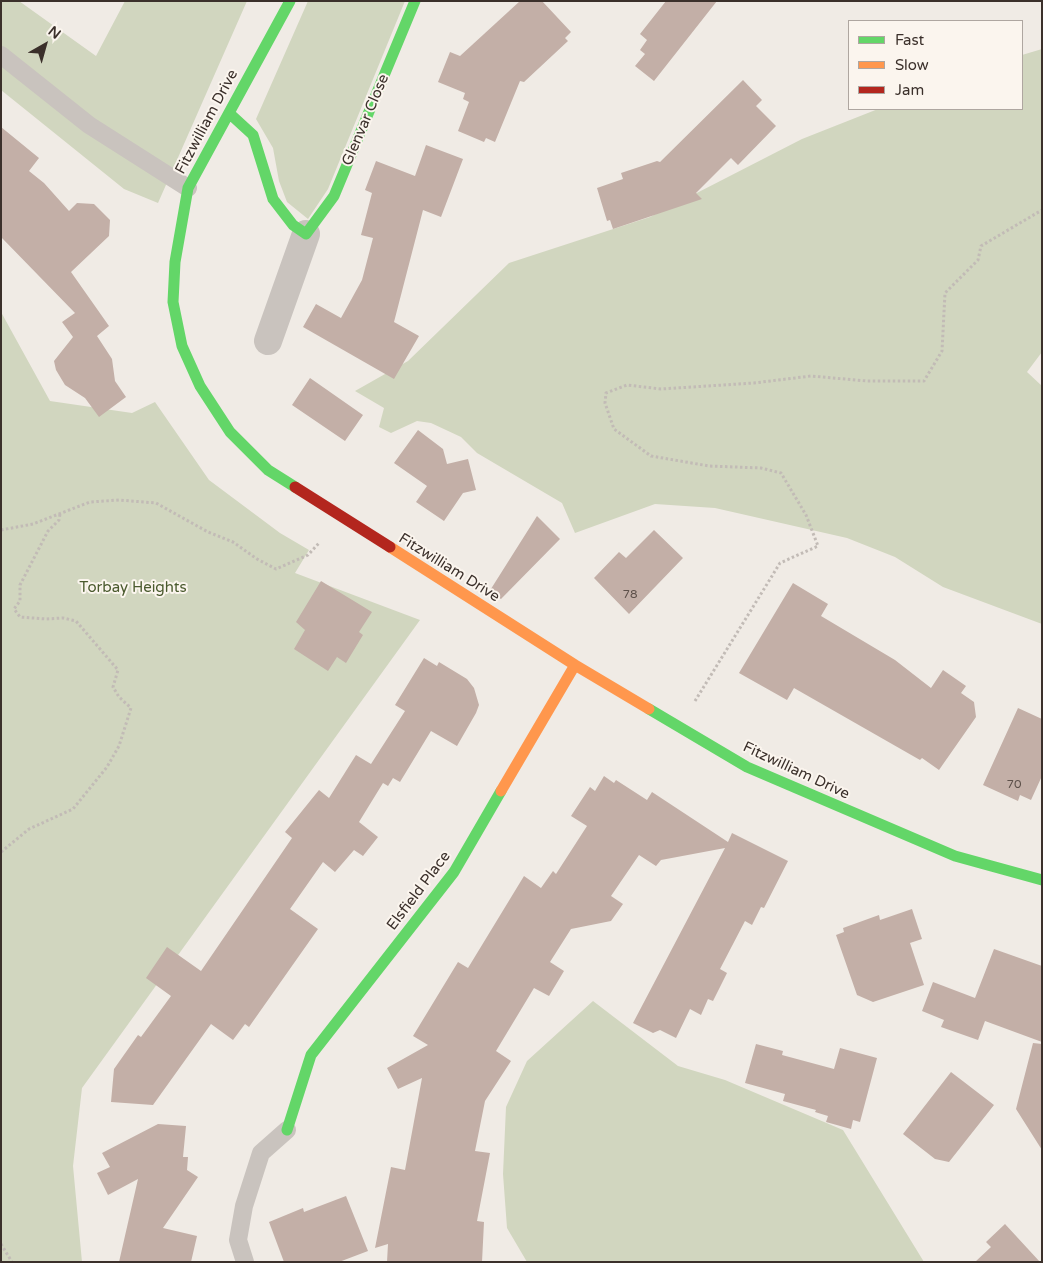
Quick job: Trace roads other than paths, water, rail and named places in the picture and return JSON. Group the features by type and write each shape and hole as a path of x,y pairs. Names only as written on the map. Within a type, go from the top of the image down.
{"street":[{"name":"Fitzwilliam Drive","path":"262,50 278,1"},
{"name":"Fitzwilliam Drive","path":"290,1 188,188 175,262 173,302 185,354 200,386 230,432 268,470 575,665 747,767 853,814 955,856 1042,880"},
{"name":"Glenvar Close","path":"268,341 306,234 334,196 416,1"},
{"path":"229,112 253,135 273,199 293,225 306,234"},
{"name":"Elsfield Place","path":"287,1130 311,1056 454,872 575,665"}],"lane":[{"path":"1,55 89,125 188,188"},
{"path":"245,1262 238,1240 244,1206 261,1153 287,1130"}],"park label":[{"name":"Torbay Heights","path":"133,588"}]}
